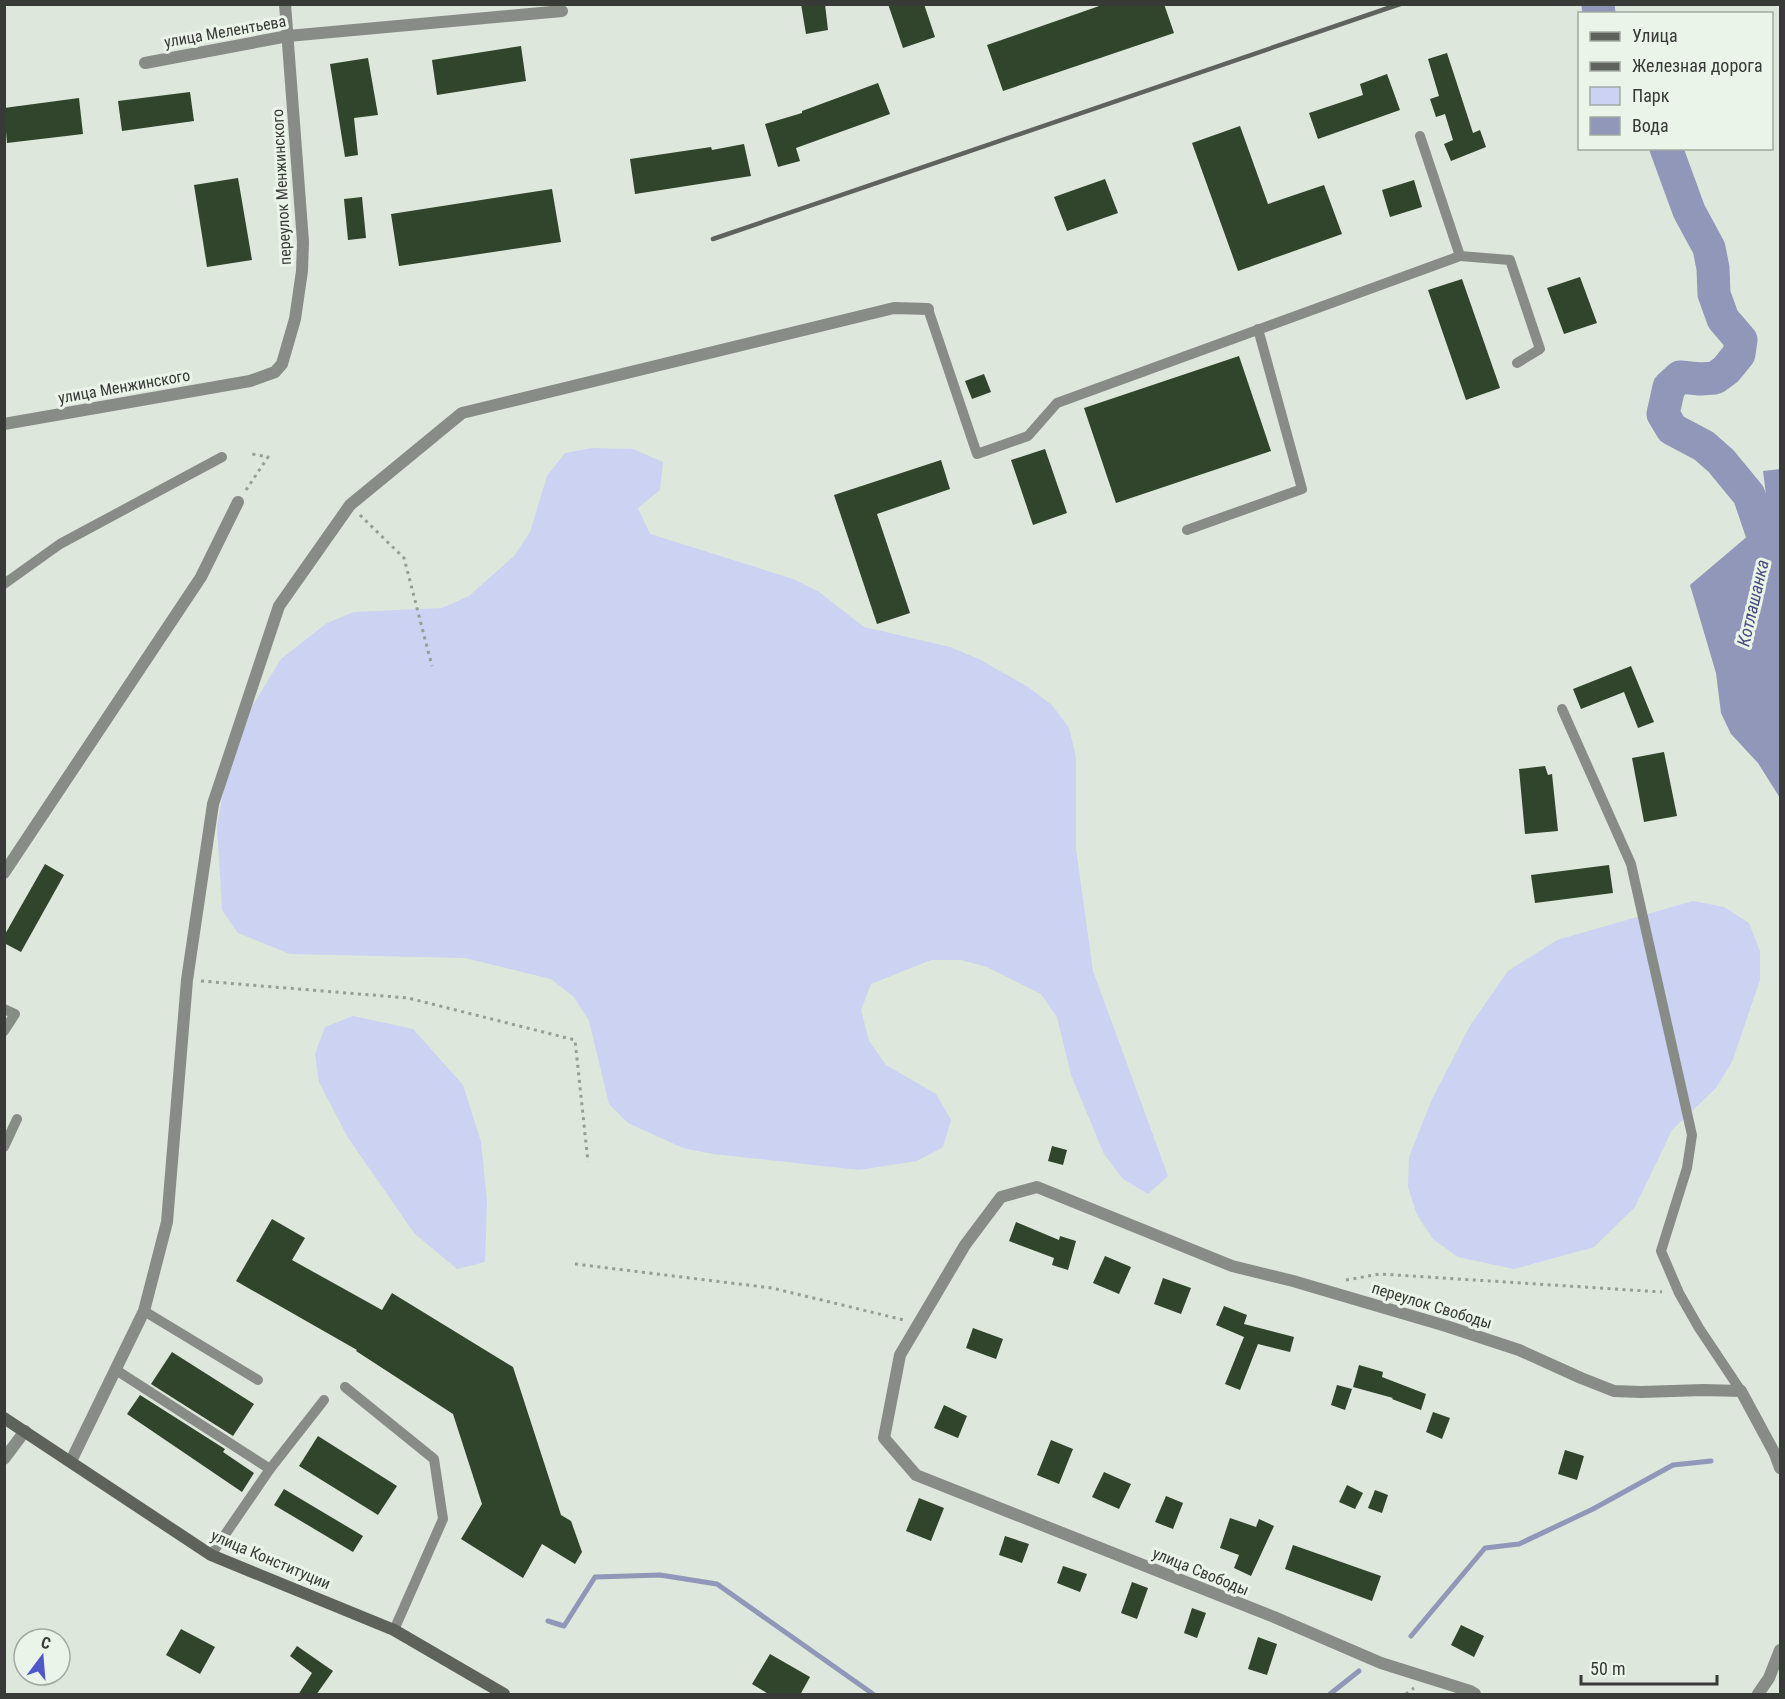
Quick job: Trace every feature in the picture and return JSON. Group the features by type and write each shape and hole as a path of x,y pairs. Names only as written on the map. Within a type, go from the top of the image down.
{"main road":[{"name":"улица Конституции","path":"4,1418 211,1555 394,1630 504,1695"}],"street":[{"name":"переулок Менжинского","path":"250,381 274,372 282,364 296,319 299,299 303,242 285,4"},
{"name":"улица Мелентьева","path":"145,63 288,36 562,11"},
{"path":"71,1461 144,1311 166,1222 187,980 213,804 279,606 350,505 462,413 894,308 928,309"},
{"name":"улица Менжинского","path":"4,423 250,381"},
{"path":"4,873 201,577 238,502"},
{"name":"переулок Свободы","path":"919,1324 965,1245 1001,1197 1037,1188 1232,1266 1293,1281 1446,1326 1519,1350 1614,1390 1741,1391"},
{"name":"улица Свободы","path":"919,1324 900,1355 884,1438 916,1475 1274,1617 1381,1664 1470,1691 1475,1695"},
{"path":"1741,1391 1775,1454 1780,1468"},
{"path":"4,1459 25,1431"},
{"path":"1758,1695 1769,1678 1780,1650"}],"lane":[{"path":"1420,136 1460,256"},
{"path":"928,309 977,454 1028,436 1057,403 1460,256 1510,260 1540,349 1517,363"},
{"path":"1186,530 1302,489 1258,328"},
{"path":"4,584 60,544 222,457"},
{"path":"1562,709 1631,864 1692,1135 1688,1168 1661,1251 1679,1293 1699,1328 1741,1391"},
{"path":"4,1010 15,1014 4,1031"},
{"path":"4,1147 17,1119"},
{"path":"144,1311 258,1380"},
{"path":"116,1370 270,1468"},
{"path":"345,1387 434,1459 443,1519 394,1630"},
{"path":"211,1555 270,1468 324,1400"}],"path":[{"path":"238,502 268,457 252,454"},
{"path":"350,505 404,558 432,666"},
{"path":"187,980 408,998 575,1040 588,1162"},
{"path":"575,1264 772,1288 919,1324"},
{"path":"1345,1281 1380,1274 1679,1293"}],"green space":[{"path":"593,448 633,449 663,462 660,490 638,508 650,534 793,579 819,592 864,627 950,647 979,659 1028,687 1052,705 1069,728 1076,757 1076,849 1093,971 1168,1176 1148,1194 1123,1179 1104,1154 1071,1075 1057,1017 1041,994 987,967 961,960 931,960 871,984 861,1010 869,1041 886,1065 936,1094 951,1120 943,1147 917,1161 859,1170 713,1154 683,1148 628,1123 609,1104 589,1021 574,997 551,979 465,958 290,954 238,933 222,910 217,826 228,767 248,713 281,659 327,623 354,612 442,608 469,596 514,556 530,532 547,476 565,453"},
{"path":"1693,901 1724,907 1749,923 1760,951 1760,980 1732,1062 1716,1088 1672,1130 1635,1207 1594,1247 1514,1269 1458,1257 1433,1239 1417,1215 1408,1187 1409,1157 1432,1099 1471,1024 1508,971 1557,940"},
{"path":"353,1016 413,1029 463,1085 481,1142 487,1201 485,1262 457,1269 414,1233 347,1136 319,1082 315,1054 325,1027"}],"water":[{"path":"1780,469 1780,798 1758,763 1731,734 1721,713 1716,673 1690,585 1769,518 1763,471"}],"building":[{"path":"801,4 825,4 828,30 806,34"},
{"path":"888,4 924,4 935,37 903,48"},
{"path":"1105,4 1164,4 1174,33 1003,91 987,45"},
{"path":"521,46 526,81 437,95 432,60"},
{"path":"1447,53 1473,133 1480,130 1486,147 1451,161 1444,144 1453,140 1445,114 1436,117 1430,99 1439,96 1428,59"},
{"path":"368,58 378,115 354,118 358,155 345,157 330,64"},
{"path":"1387,74 1400,110 1318,139 1309,113 1363,95 1360,84"},
{"path":"878,83 890,114 796,148 800,161 778,167 765,124 802,113 802,111"},
{"path":"190,92 194,121 122,131 118,101"},
{"path":"79,98 83,134 7,143 4,108"},
{"path":"1240,126 1268,204 1324,185 1342,234 1238,271 1192,143"},
{"path":"744,144 751,176 635,194 630,159"},
{"path":"238,178 252,260 207,267 194,185"},
{"path":"1105,179 1118,213 1067,231 1054,197"},
{"path":"1414,180 1422,207 1390,217 1382,190"},
{"path":"552,189 561,242 399,266 391,214"},
{"path":"362,197 366,238 348,240 344,199"},
{"path":"1580,277 1597,323 1564,334 1547,288"},
{"path":"1462,279 1500,388 1466,400 1428,290"},
{"path":"1239,356 1271,451 1116,503 1084,408"},
{"path":"984,374 991,392 972,399 965,381"},
{"path":"1045,449 1067,513 1033,525 1011,460"},
{"path":"941,460 950,489 877,514 910,613 877,624 834,495"},
{"path":"1631,666 1654,722 1638,728 1624,692 1581,709 1573,689"},
{"path":"1664,752 1677,816 1644,822 1632,758"},
{"path":"1545,766 1548,775 1552,774 1558,831 1525,834 1519,769"},
{"path":"45,864 64,875 21,952 4,943 4,936"},
{"path":"1609,865 1613,893 1535,903 1531,875"},
{"path":"1052,1146 1067,1150 1063,1165 1048,1161"},
{"path":"272,1219 305,1238 292,1260 382,1310 392,1293 513,1367 561,1515 571,1521 582,1552 575,1564 542,1544 523,1578 461,1539 482,1504 453,1414 357,1350 236,1281"},
{"path":"1016,1222 1059,1240 1060,1236 1076,1241 1068,1270 1052,1265 1054,1258 1009,1241"},
{"path":"1105,1256 1131,1267 1119,1294 1093,1283"},
{"path":"1163,1278 1191,1288 1181,1314 1154,1304"},
{"path":"1224,1306 1247,1315 1244,1324 1294,1337 1290,1352 1258,1344 1240,1390 1225,1384 1244,1337 1216,1325"},
{"path":"973,1328 1003,1339 996,1359 966,1348"},
{"path":"172,1352 254,1404 233,1436 151,1384"},
{"path":"1359,1365 1383,1372 1382,1377 1426,1394 1421,1410 1393,1398 1353,1387"},
{"path":"1337,1385 1352,1389 1345,1410 1331,1405"},
{"path":"140,1395 225,1449 223,1452 254,1473 242,1492 127,1414"},
{"path":"944,1405 967,1416 958,1438 934,1428"},
{"path":"1433,1412 1450,1418 1442,1439 1426,1432"},
{"path":"318,1436 397,1486 378,1515 299,1466"},
{"path":"1051,1440 1073,1449 1059,1484 1037,1475"},
{"path":"1565,1450 1584,1456 1577,1480 1558,1474"},
{"path":"1104,1472 1131,1484 1119,1509 1092,1497"},
{"path":"1347,1485 1363,1493 1355,1509 1339,1502"},
{"path":"284,1489 363,1536 353,1552 274,1505"},
{"path":"1375,1490 1388,1495 1382,1513 1368,1508"},
{"path":"1166,1496 1183,1503 1173,1529 1155,1522"},
{"path":"919,1498 944,1508 931,1541 906,1531"},
{"path":"1230,1518 1256,1527 1259,1519 1274,1526 1251,1576 1234,1568 1239,1555 1220,1548"},
{"path":"1005,1536 1029,1544 1022,1563 999,1555"},
{"path":"1293,1545 1381,1576 1372,1601 1285,1569"},
{"path":"1063,1566 1087,1574 1080,1592 1057,1583"},
{"path":"1132,1582 1148,1588 1137,1619 1121,1613"},
{"path":"1192,1608 1206,1613 1197,1638 1184,1633"},
{"path":"1461,1625 1484,1636 1474,1657 1451,1645"},
{"path":"181,1629 215,1647 200,1674 166,1655"},
{"path":"1258,1637 1277,1644 1267,1675 1248,1669"},
{"path":"297,1646 333,1671 316,1695 298,1695 312,1673 290,1656"},
{"path":"770,1654 810,1677 800,1695 770,1695 752,1684"}],"waterway":[{"name":"Котлашанка","path":"1598,4 1599,12"},
{"name":"Котлашанка","path":"1667,150 1689,211 1709,248 1713,268 1714,294 1723,319 1741,340 1739,354 1726,370 1715,378 1680,377 1669,387 1663,414 1672,429 1704,446 1721,461 1749,495 1766,545 1761,568"},
{"path":"1411,1636 1485,1548 1519,1544 1593,1509 1673,1465 1711,1461"},
{"path":"548,1621 564,1626 595,1577 660,1575 717,1584 873,1694"},
{"path":"1330,1694 1359,1671"}],"railway":[{"path":"713,239 1400,4"}]}
